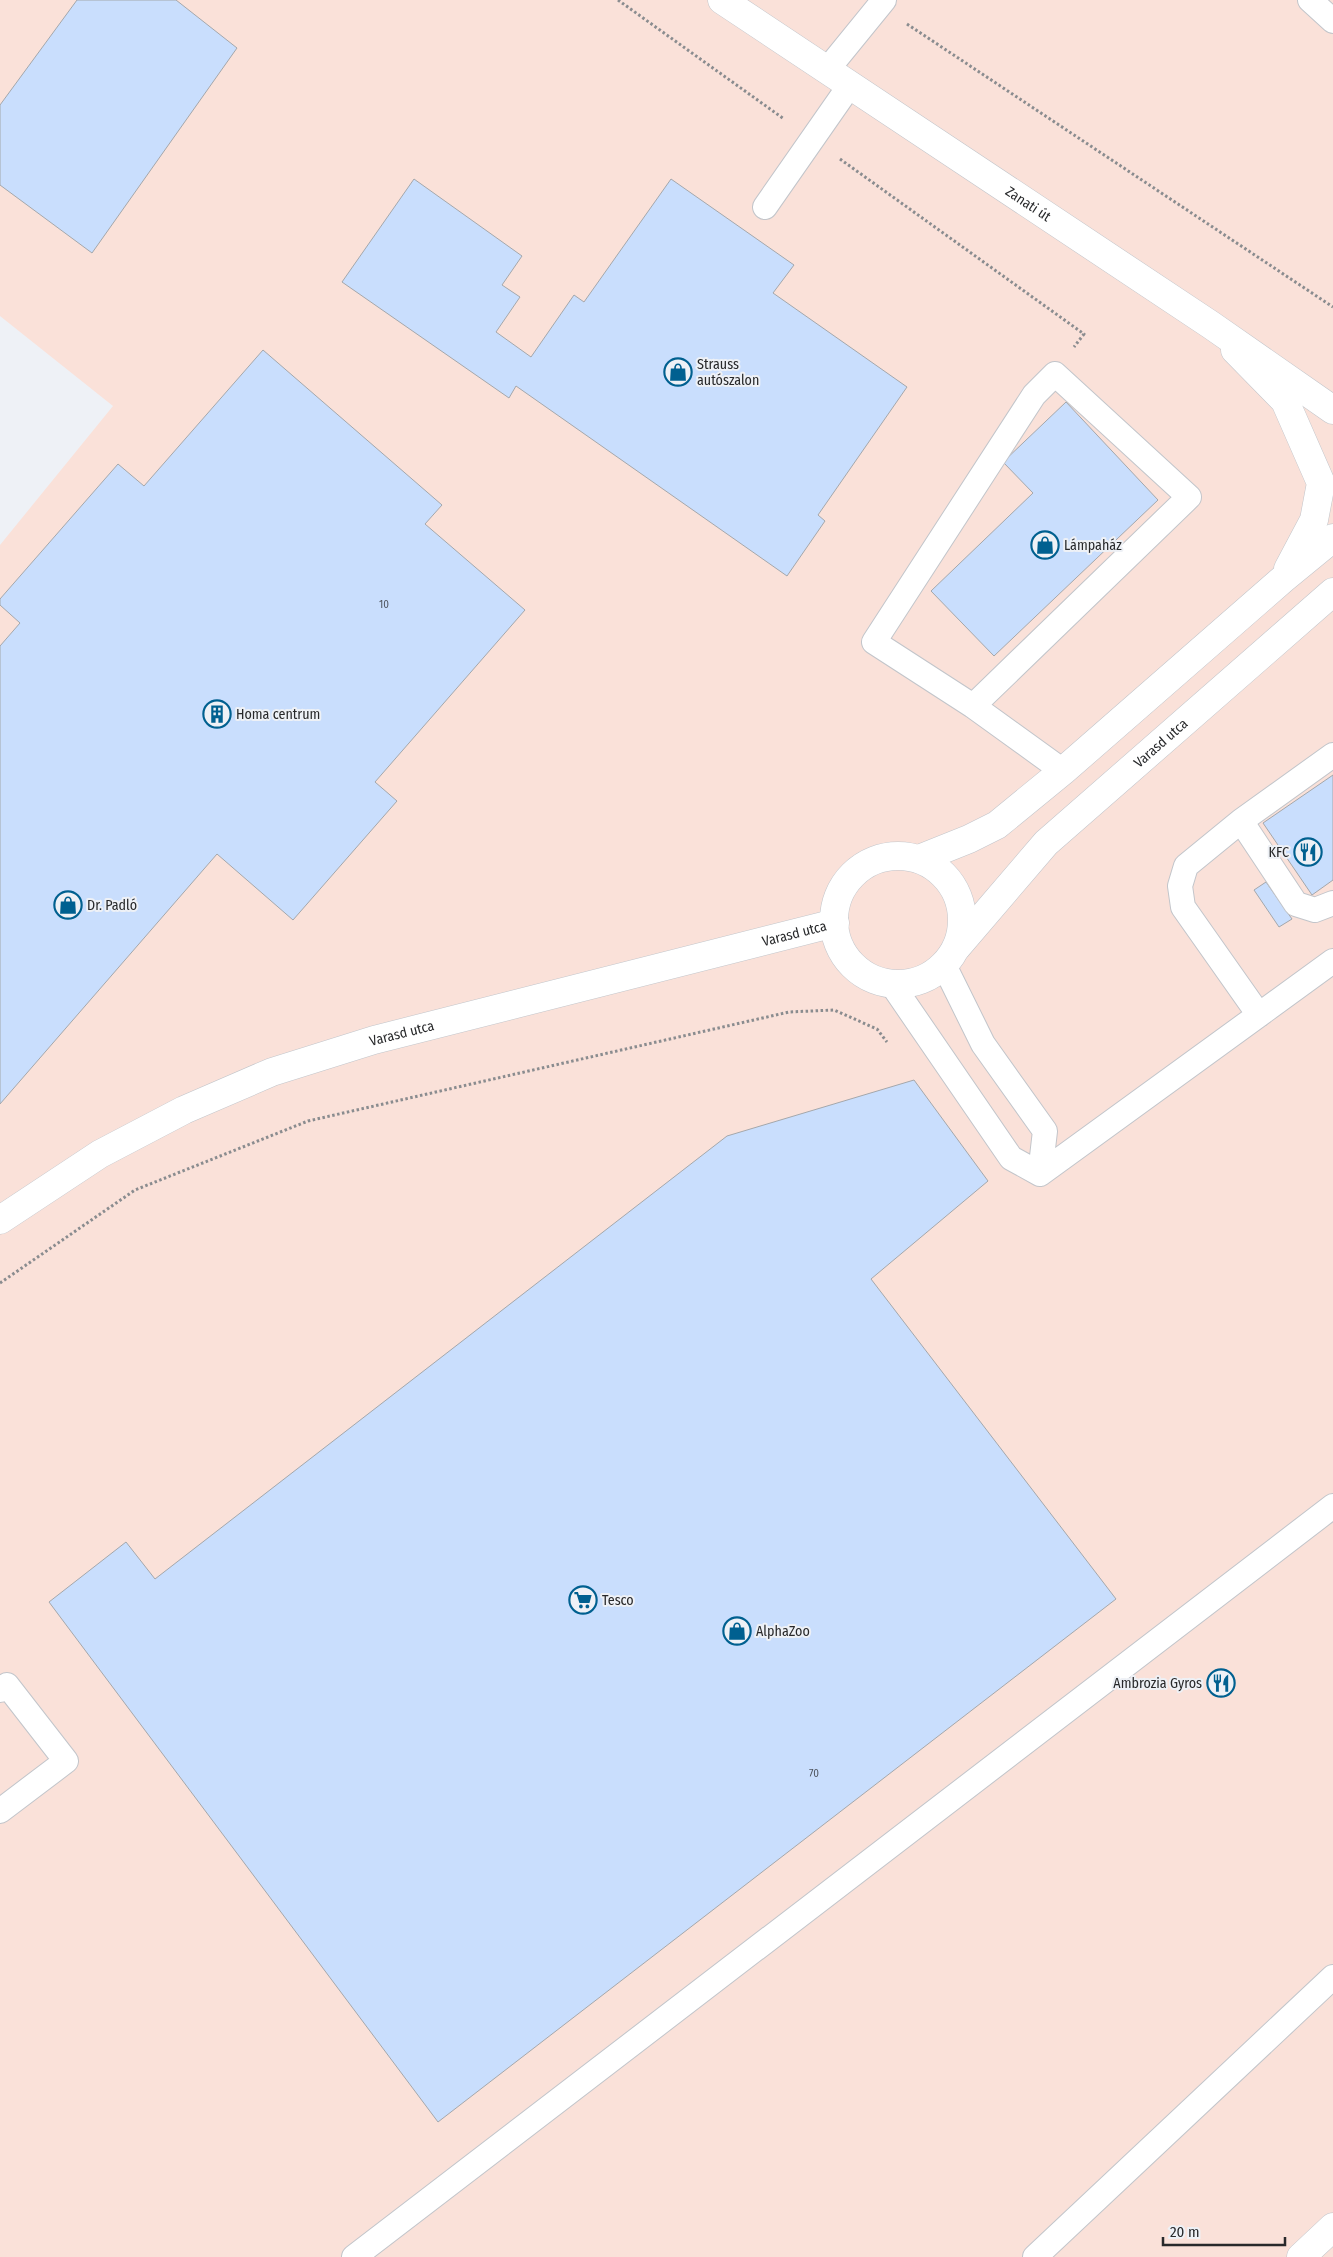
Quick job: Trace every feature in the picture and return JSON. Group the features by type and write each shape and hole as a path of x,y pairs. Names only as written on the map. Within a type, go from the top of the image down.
{"street":[{"name":"Zanati út","path":"722,0 1212,325 1333,410"},
{"path":"1212,325 1285,401 1321,483 1314,520 1283,579"},
{"path":"919,859 969,839 997,825 1063,771 1283,579 1333,538"},
{"name":"Varasd utca","path":"950,956 1046,843 1333,592"},
{"path":"897,856 919,859 939,870 951,882 962,925 950,956 926,978 905,984 891,983 869,977 852,964 839,945 834,923 835,910 842,889 856,872 875,860 897,856"},
{"name":"Varasd utca","path":"0,1220 100,1154 184,1110 272,1072 374,1040 834,923"},
{"path":"1302,2257 1333,2227"}],"lane":[{"path":"1310,0 1333,21"},
{"path":"827,70 881,3"},
{"path":"765,207 850,86"},
{"path":"973,706 1188,497 1055,374 1034,395 874,642 973,706 1063,771"},
{"path":"1259,1015 1183,907 1180,886 1186,866 1241,821 1333,755"},
{"path":"1241,821 1296,904 1315,910 1333,903"},
{"path":"950,956 983,1044 1045,1131 1040,1174"},
{"path":"1040,1174 1333,961"},
{"path":"891,983 1011,1158 1040,1174"},
{"path":"354,2257 1333,1506"},
{"path":"0,1690 7,1685 66,1761 0,1811"},
{"path":"1035,2257 1333,1977"}],"path":[{"path":"618,0 1084,334 1055,374"},
{"path":"881,3 1333,307"},
{"path":"0,1283 135,1190 308,1121 789,1012 834,1010 878,1029 888,1043"}],"shaded area":[{"path":"0,0 1333,0 1333,2257 0,2257 0,545 113,406 0,316"}],"building":[{"path":"77,0 176,0 237,48 92,253 0,185 0,105"},
{"name":"Strauss autószalon","path":"414,179 522,256 502,285 520,297 496,332 531,357 574,295 584,302 671,179 794,265 773,293 907,387 818,515 825,521 787,576 516,386 509,398 342,282"},
{"name":"Homa centrum","path":"263,350 442,505 425,524 525,610 375,782 397,801 293,920 217,854 0,1104 0,646 20,623 0,605 0,599 118,464 144,486"},
{"name":"Lámpaház","path":"1066,402 1158,500 994,656 931,591 1033,493 1003,462"},
{"name":"KFC","path":"1333,775 1333,880 1312,895 1263,823"},
{"path":"1266,882 1292,919 1279,927 1254,890"},
{"name":"Tesco","path":"914,1080 988,1181 871,1279 1116,1599 438,2122 49,1602 126,1542 155,1579 727,1136"}],"place":[{"name":"Strauss autószalon","path":"678,372"},
{"name":"Lámpaház","path":"1045,545"},
{"name":"Homa centrum","path":"217,714"},
{"name":"KFC","path":"1308,852"},
{"name":"Dr. Padló","path":"68,905"},
{"name":"Tesco","path":"583,1600"},
{"name":"AlphaZoo","path":"737,1631"},
{"name":"Ambrozia Gyros","path":"1221,1683"}]}
